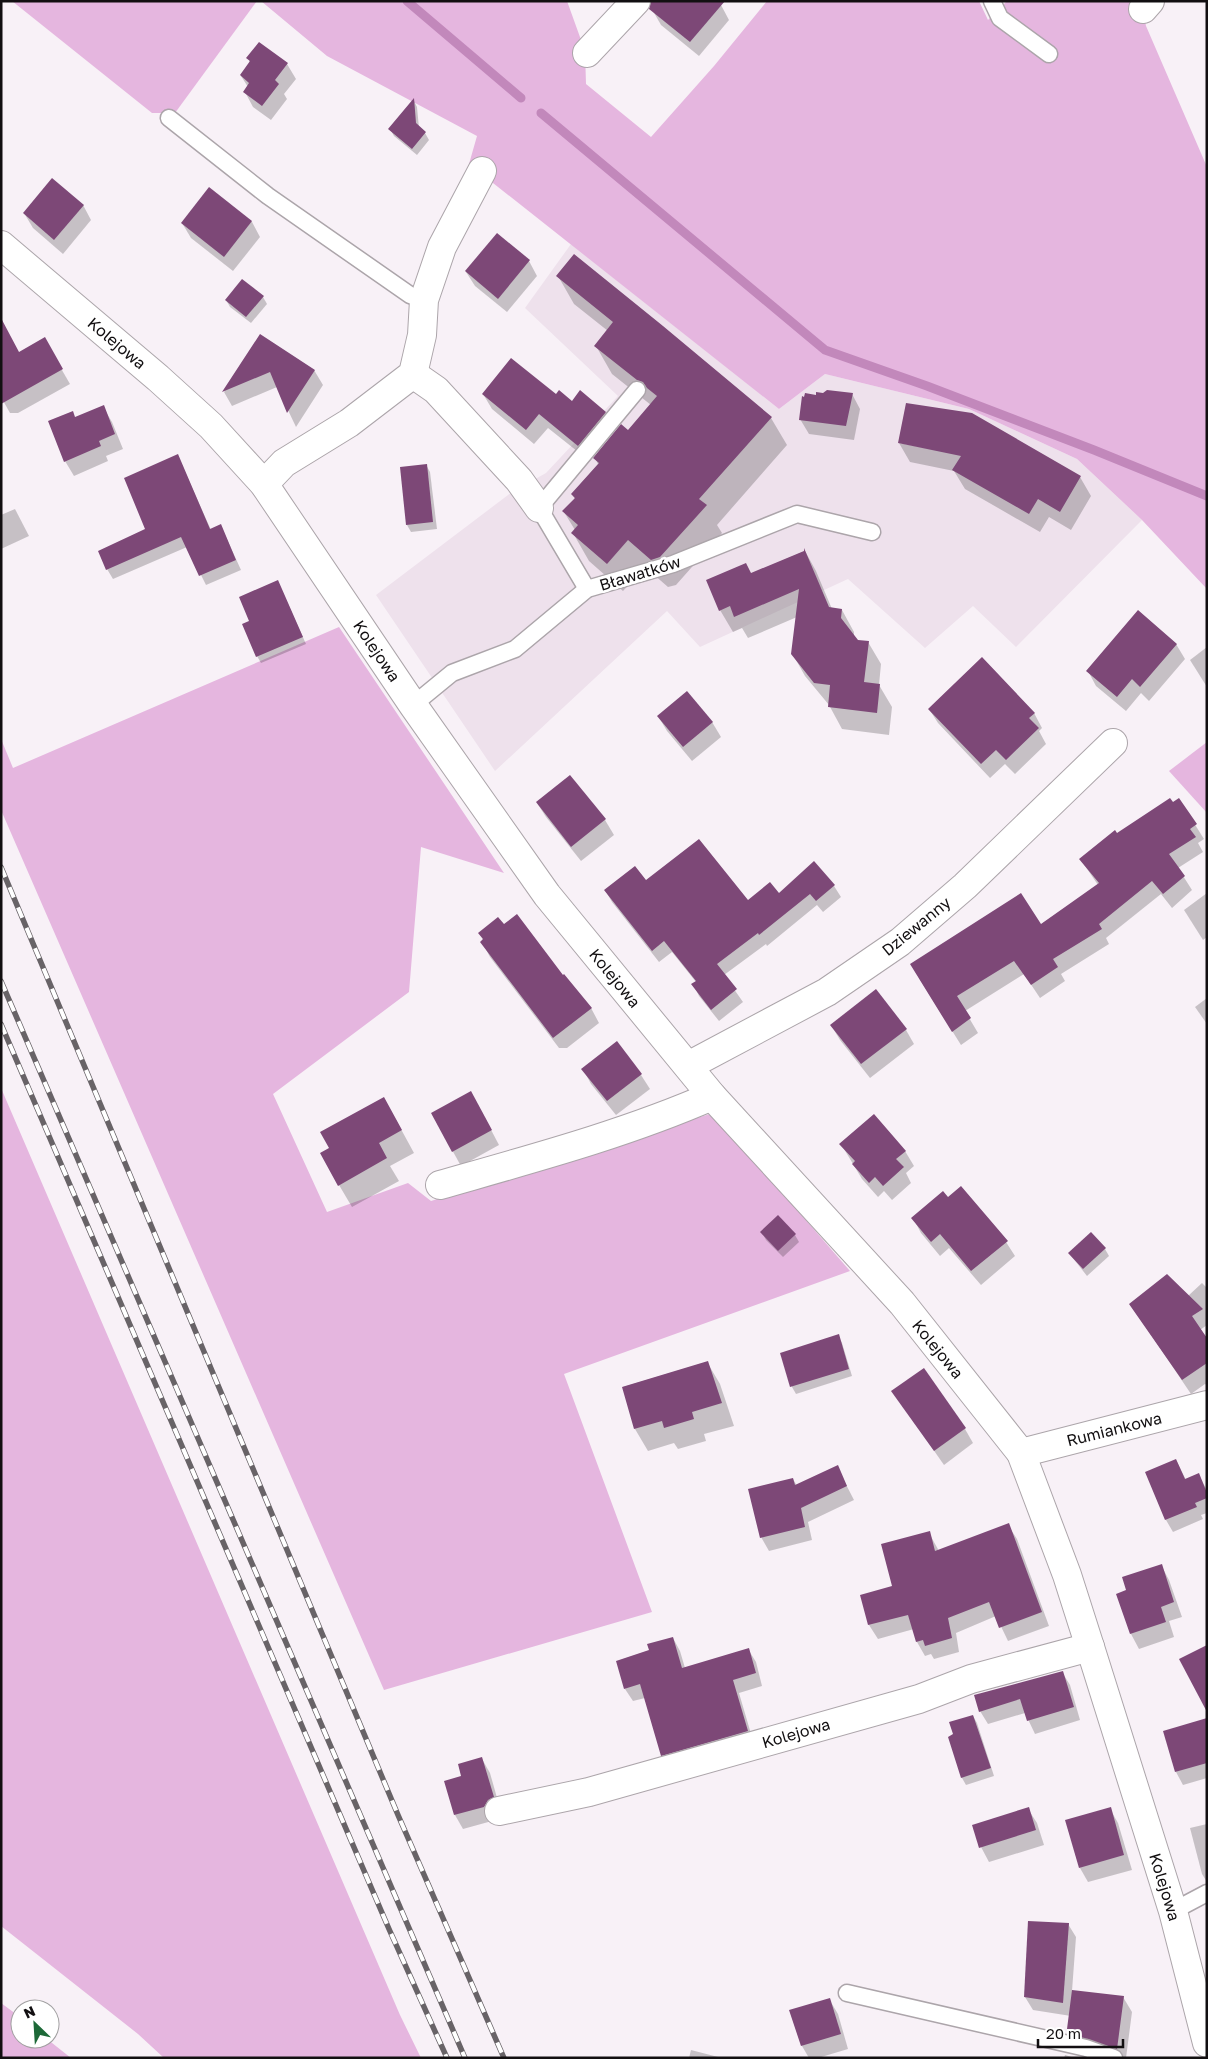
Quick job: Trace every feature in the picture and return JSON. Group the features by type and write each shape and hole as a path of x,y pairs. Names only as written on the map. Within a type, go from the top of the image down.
{"street":[{"path":"587,53 636,1"},
{"path":"264,484 284,463 349,423 413,374 422,335 424,300 442,247 482,171"},
{"name":"Kolejowa","path":"1,245 158,378 211,426 264,484 414,705 547,895 712,1096 902,1304 1021,1453 1067,1575 1090,1647 1173,1911 1207,2042"},
{"name":"Bławatków","path":"413,374 436,390 519,480 539,508"},
{"name":"Dziewanny","path":"688,1066 826,992 900,942 965,886 1114,744"},
{"path":"440,1185 565,1149 683,1109 712,1096"},
{"name":"Rumiankowa","path":"1021,1453 1207,1405"},
{"name":"Kolejowa","path":"499,1811 598,1789 919,1699 971,1679 1090,1647"}],"lane":[{"path":"992,1 1000,18 1049,54"},
{"path":"169,118 268,196 410,295 424,300"},
{"path":"539,508 637,390"},
{"name":"Bławatków","path":"539,508 587,589 673,564 797,514 872,532"},
{"path":"414,705 452,673 515,649 587,589"},
{"path":"1173,1911 1207,1893"},
{"path":"847,1992 1086,2048 1114,2058"}],"shaded area":[{"path":"12,1 257,1 175,113 152,113"},
{"path":"261,1 567,1 585,51 586,84 651,137 714,66 767,1 979,1 988,20 1007,1 1141,1 1146,26 1207,167 1207,589 1142,520 1077,459 969,409 825,374 779,409 469,164 477,136 327,56"},
{"path":"571,244 779,409 825,374 969,409 1077,459 1142,520 1016,647 973,606 925,648 848,579 700,647 667,611 495,771 376,595 512,492 546,473 618,396 525,308"},
{"path":"339,627 504,873 421,847 409,992 273,1094 327,1212 408,1183 431,1201 713,1113 850,1271 564,1374 652,1612 384,1690 1,810 1,739 13,768"},
{"path":"1207,742 1207,813 1169,771"},
{"path":"1,1088 400,2015 421,2058 164,2058 138,2034 1,1926"},
{"path":"1,2003 10,2010 10,2049 60,2049 71,2058 1,2058"}],"building":[{"path":"651,1 725,1 690,42 649,9"},
{"path":"259,42 288,63 275,80 279,84 262,106 243,92 249,83 240,75 250,61 246,58"},
{"path":"414,98 416,123 426,132 412,149 388,129"},
{"path":"52,178 84,205 54,240 23,213"},
{"path":"209,187 252,221 224,257 181,223"},
{"path":"497,233 530,260 498,299 465,271"},
{"path":"574,254 772,417 699,499 707,505 660,557 651,560 628,540 607,564 571,533 578,525 562,511 575,498 571,494 599,463 593,458 621,424 628,430 657,396 643,382 637,380 594,346 613,322 556,276"},
{"path":"242,279 264,296 246,317 225,300"},
{"path":"1,318 19,352 45,337 63,369 1,404"},
{"path":"260,334 315,370 287,413 270,372 222,392"},
{"path":"511,358 556,394 559,390 572,401 580,390 606,412 578,446 539,414 526,430 482,394"},
{"path":"827,390 853,393 846,426 799,420 802,396 804,397 805,393 816,395 816,392 823,393"},
{"path":"906,403 972,413 1081,476 1060,512 1038,499 1029,514 952,470 961,456 898,443"},
{"path":"104,405 115,434 99,441 101,446 64,462 48,421 73,411 75,417"},
{"path":"178,454 210,529 221,524 236,560 199,576 181,537 106,570 98,551 145,529 124,478"},
{"path":"427,464 433,522 406,525 400,467"},
{"path":"804,548 829,607 842,609 841,618 858,640 869,641 864,682 880,684 877,713 828,707 830,685 814,683 791,654 799,589 734,617 730,606 719,611 706,580 746,563 751,573 804,551"},
{"path":"278,580 303,637 256,657 242,624 249,621 239,597"},
{"path":"1138,610 1177,644 1140,687 1132,679 1117,697 1086,671"},
{"path":"982,657 1035,713 1029,718 1039,728 1006,760 996,750 981,764 928,709"},
{"path":"687,691 713,722 683,747 657,716"},
{"path":"570,775 606,819 571,847 536,802"},
{"path":"1170,798 1173,802 1179,798 1197,824 1190,829 1196,837 1169,854 1185,876 1163,894 1152,881 1099,924 1102,929 1053,959 1058,967 1031,985 1014,961 957,996 971,1018 952,1032 910,964 1021,893 1041,924 1099,883 1079,859 1115,830 1117,833"},
{"path":"699,839 748,900 770,882 779,893 814,861 835,885 816,901 810,894 759,935 758,933 717,964 737,989 711,1010 691,984 696,981 664,941 652,951 604,890 635,866 646,880"},
{"path":"517,914 563,975 592,1008 553,1038 480,942 483,939 478,933 498,917 504,924"},
{"path":"876,989 907,1029 861,1064 830,1025"},
{"path":"617,1041 642,1074 607,1101 581,1069"},
{"path":"471,1091 492,1130 452,1152 431,1113"},
{"path":"384,1097 402,1130 379,1143 387,1158 338,1186 320,1153 329,1148 320,1132"},
{"path":"874,1114 906,1151 896,1159 904,1167 883,1186 875,1177 869,1183 852,1164 855,1161 839,1144"},
{"path":"961,1186 1008,1241 971,1271 940,1234 931,1242 911,1218 943,1191 948,1197"},
{"path":"778,1215 796,1234 778,1251 760,1232"},
{"path":"1091,1232 1106,1248 1083,1269 1068,1253"},
{"path":"1167,1274 1203,1309 1192,1316 1207,1338 1207,1363 1182,1380 1129,1304"},
{"path":"839,1334 849,1369 790,1387 780,1353"},
{"path":"708,1361 722,1403 692,1412 694,1419 664,1428 662,1421 634,1429 622,1387"},
{"path":"924,1368 966,1428 934,1451 891,1391"},
{"path":"1176,1459 1185,1479 1199,1473 1207,1493 1207,1498 1195,1503 1197,1507 1165,1520 1145,1472"},
{"path":"838,1465 847,1486 801,1508 805,1527 760,1538 748,1489 793,1478 795,1485"},
{"path":"1009,1523 1042,1612 999,1628 989,1602 948,1618 952,1638 925,1646 923,1640 916,1642 908,1615 868,1625 860,1595 892,1586 881,1544 930,1531 935,1551"},
{"path":"1162,1564 1174,1602 1161,1607 1166,1622 1130,1634 1116,1594 1126,1590 1122,1577"},
{"path":"673,1637 682,1668 749,1648 756,1673 733,1680 748,1731 661,1756 640,1684 624,1689 616,1661 649,1650 647,1644"},
{"path":"1207,1645 1207,1712 1179,1659"},
{"path":"1063,1671 1074,1707 1027,1721 1020,1699 979,1712 974,1695"},
{"path":"973,1715 991,1768 961,1778 948,1737 953,1734 949,1722"},
{"path":"1207,1718 1207,1763 1175,1772 1163,1731"},
{"path":"482,1757 494,1797 488,1800 484,1807 454,1815 444,1781 461,1776 458,1764"},
{"path":"1029,1807 1036,1830 979,1848 972,1825"},
{"path":"1111,1807 1124,1855 1079,1868 1065,1820"},
{"path":"1028,1921 1069,1923 1063,2003 1024,1997"},
{"path":"1072,1990 1124,1996 1117,2049 1069,2034 1070,2029 1067,2029"},
{"path":"830,1998 841,2034 801,2046 789,2010"}],"waterway":[{"path":"407,1 521,98"},
{"path":"541,113 825,350 927,386 1207,496"}],"railway":[{"path":"1,867 398,1815 504,2058"},
{"path":"1,981 465,2058"},
{"path":"1,1024 389,1929 447,2058"}]}
